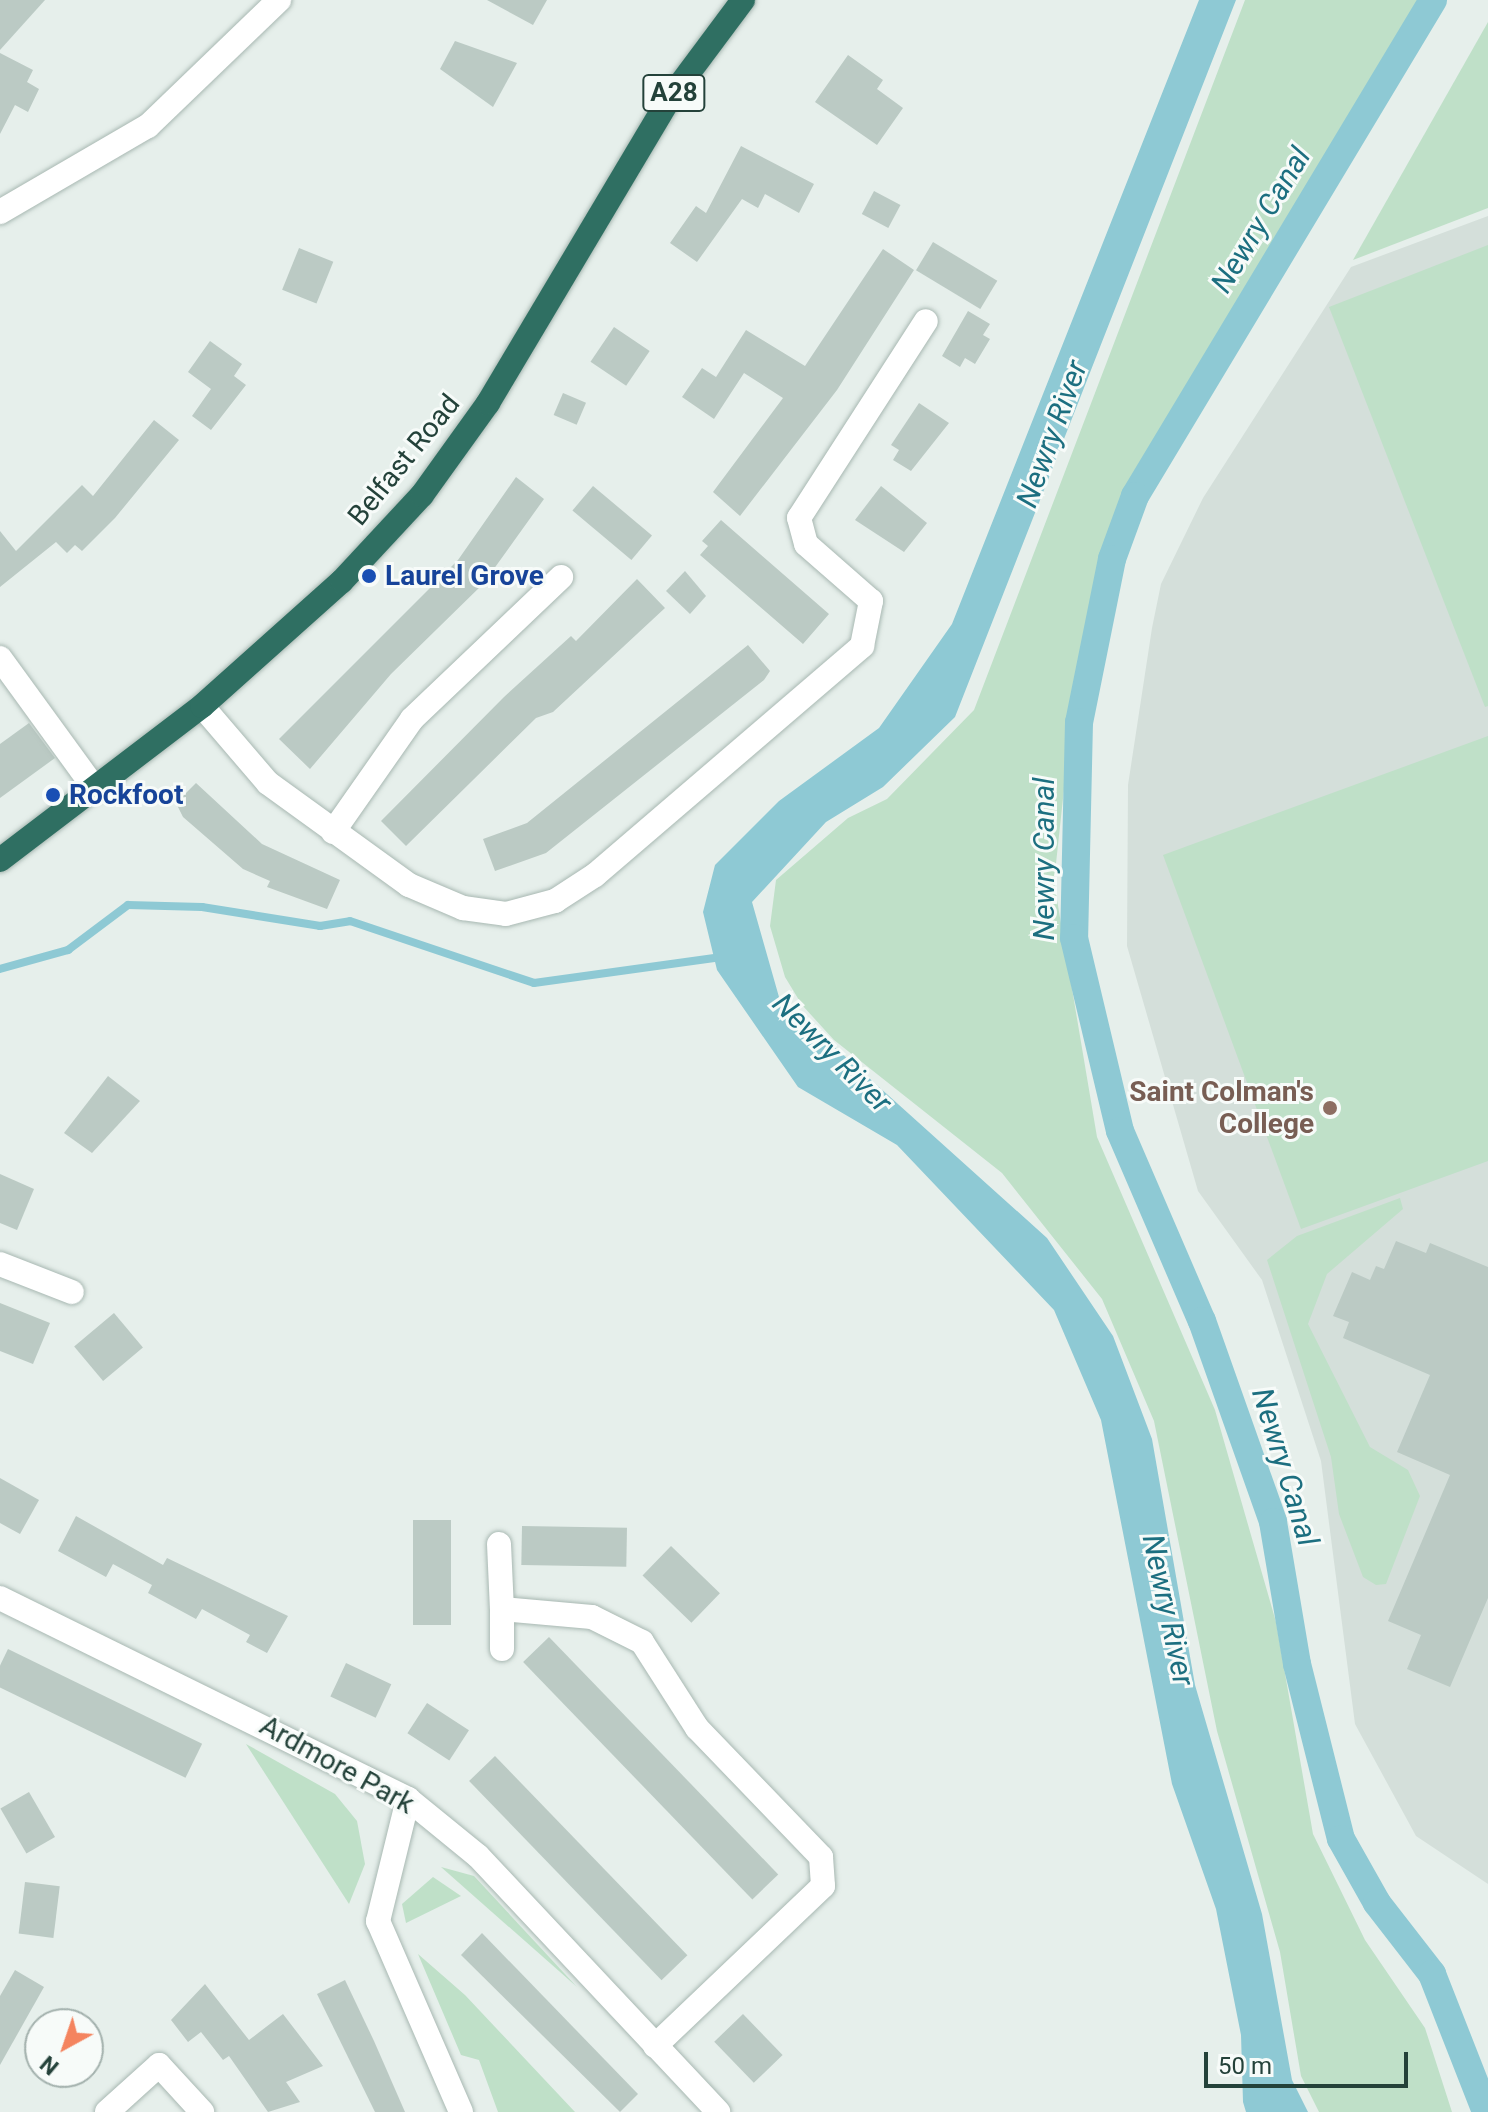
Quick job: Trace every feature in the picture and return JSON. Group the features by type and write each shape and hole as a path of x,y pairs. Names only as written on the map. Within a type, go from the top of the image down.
{"highway":[{"name":"Belfast Road","path":"0,860 96,790 202,706 342,581 455,452 645,136 743,0"}],"street":[{"path":"0,212 148,126 279,0"},
{"path":"202,706 268,783 409,885 463,908 506,914 555,901 808,698 862,646 871,601 806,544 799,518 926,321"},
{"path":"333,832 412,719 561,577"},
{"path":"0,658 96,790"},
{"path":"0,1264 72,1292"},
{"path":"499,1544 502,1649"},
{"name":"Ardmore Park","path":"0,1598 408,1799 478,1856 718,2112"},
{"path":"502,1609 592,1617 642,1642 697,1728 821,1857 823,1886 655,2046"},
{"path":"408,1799 378,1921 461,2112"},
{"path":"107,2112 159,2065 202,2112"}],"shaded area":[{"name":"Saint Colman's College","path":"1488,216 1488,1884 1416,1836 1355,1724 1321,1461 1262,1280 1198,1191 1127,946 1128,785 1152,628 1161,584 1203,498 1351,267"}],"green space":[{"path":"1245,0 1424,0 1125,501 1076,678 1054,882 1097,1137 1215,1410 1276,1622 1313,1834 1365,1940 1425,2028 1452,2112 1319,2112 1301,2076 1280,1952 1217,1731 1154,1421 1102,1299 1002,1173 834,1040 802,1005 785,977 770,926 776,880 848,818 887,799 974,710"},
{"path":"1488,22 1488,208 1353,260"},
{"path":"1488,245 1488,706 1485,707 1329,307"},
{"path":"1488,736 1488,1161 1301,1229 1163,855"},
{"path":"1400,1198 1403,1209 1327,1274 1308,1324 1370,1447 1408,1470 1420,1496 1386,1584 1376,1585 1363,1577 1339,1514 1331,1457 1267,1260 1297,1236"},
{"path":"246,1744 335,1794 357,1821 365,1864 349,1904"},
{"path":"441,1867 474,1876 577,1987"},
{"path":"433,1877 461,1896 406,1923 402,1904"},
{"path":"418,1954 465,1995 575,2112 498,2112 479,2060 461,2055"}],"water":[{"name":"Newry River","path":"1199,0 1236,0 955,717 883,787 826,822 752,902 779,997 1047,1238 1113,1336 1152,1439 1195,1685 1262,1914 1292,2080 1308,2112 1246,2112 1241,2035 1216,1909 1172,1784 1101,1420 1054,1310 897,1145 798,1087 717,970 703,912 715,865 779,801 879,728 952,624"}],"building":[{"path":"0,0 45,0 0,50"},
{"path":"487,0 547,0 533,25"},
{"path":"455,41 517,63 493,107 440,69"},
{"path":"0,53 33,70 27,82 39,89 28,112 15,105 0,134"},
{"path":"848,55 883,80 877,89 903,108 877,145 815,102"},
{"path":"741,146 814,184 799,213 765,194 758,208 742,199 697,262 670,243 696,206 706,213"},
{"path":"874,191 900,205 888,228 862,214"},
{"path":"933,242 997,281 980,309 916,270"},
{"path":"299,248 333,262 316,304 282,290"},
{"path":"883,249 914,270 837,390 740,516 713,492 783,398 744,373 714,419 682,397 702,368 716,377 746,330 805,366"},
{"path":"968,311 990,324 983,335 990,339 975,364 965,358 960,367 942,356"},
{"path":"614,327 650,351 626,386 591,362"},
{"path":"210,341 242,364 234,376 246,385 211,430 192,416 211,389 188,372"},
{"path":"563,393 586,403 577,425 554,415"},
{"path":"919,403 949,423 911,471 893,460 899,450 891,445"},
{"path":"154,420 179,440 115,518 82,551 75,545 67,553 56,542 0,587 0,531 16,551 82,485 93,496"},
{"path":"516,477 544,499 483,584 391,674 310,769 279,739 458,560"},
{"path":"593,486 652,535 631,560 572,511"},
{"path":"881,486 927,523 904,552 855,520"},
{"path":"721,520 829,614 803,644 700,555 708,546 702,541"},
{"path":"685,571 706,596 690,614 666,591"},
{"path":"637,579 665,608 553,712 536,718 406,846 381,821 504,697 571,636 576,641"},
{"path":"748,645 770,671 764,680 546,853 495,871 483,839 527,823"},
{"path":"29,723 55,758 0,798 0,744"},
{"path":"196,783 262,844 340,880 327,909 267,887 270,881 243,869 183,817 176,803"},
{"path":"108,1076 140,1101 92,1153 64,1133"},
{"path":"0,1174 34,1189 17,1230 0,1223"},
{"path":"1396,1241 1426,1253 1430,1243 1488,1267 1488,1598 1450,1687 1407,1669 1421,1635 1388,1621 1450,1475 1397,1452 1430,1375 1343,1338 1349,1322 1333,1316 1352,1272 1370,1280 1376,1266 1384,1269"},
{"path":"0,1303 50,1323 33,1364 0,1351"},
{"path":"114,1313 143,1347 103,1381 74,1346"},
{"path":"0,1478 39,1500 20,1534 0,1523"},
{"path":"76,1516 163,1565 167,1558 288,1616 267,1653 246,1642 250,1635 202,1609 196,1619 148,1593 152,1585 113,1564 106,1577 58,1551"},
{"path":"413,1520 451,1520 451,1625 413,1625"},
{"path":"522,1526 627,1528 626,1567 521,1565"},
{"path":"671,1546 720,1593 691,1623 643,1575"},
{"path":"549,1637 778,1874 752,1899 523,1662"},
{"path":"8,1649 202,1744 185,1778 0,1687 0,1665"},
{"path":"346,1663 391,1684 376,1718 330,1697"},
{"path":"427,1703 469,1730 449,1760 407,1733"},
{"path":"495,1756 687,1955 662,1980 469,1781"},
{"path":"29,1792 55,1837 26,1854 0,1808"},
{"path":"25,1882 60,1886 53,1938 19,1934"},
{"path":"482,1933 638,2094 620,2112 461,1955"},
{"path":"15,1970 44,1987 32,2008 24,2008 24,2022 0,2065 0,1996"},
{"path":"345,1980 405,2112 375,2112 317,1994"},
{"path":"205,1984 249,2040 283,2014 323,2066 286,2082 300,2102 268,2112 229,2056 223,2060 201,2032 188,2042 171,2020"},
{"path":"743,2014 783,2055 754,2083 714,2042"}],"waterway":[{"name":"Newry Canal","path":"1433,0 1135,496 1112,559 1079,722 1074,938 1120,1131 1202,1321 1273,1522 1297,1664 1341,1839 1377,1903 1432,1974 1486,2112"},
{"path":"0,969 68,950 128,905 202,907 320,926 350,921 534,983 714,958"}],"place":[{"name":"Laurel Grove","path":"369,576"},
{"name":"Rockfoot","path":"53,795"},
{"name":"Saint Colman's College","path":"1330,1108"}]}
